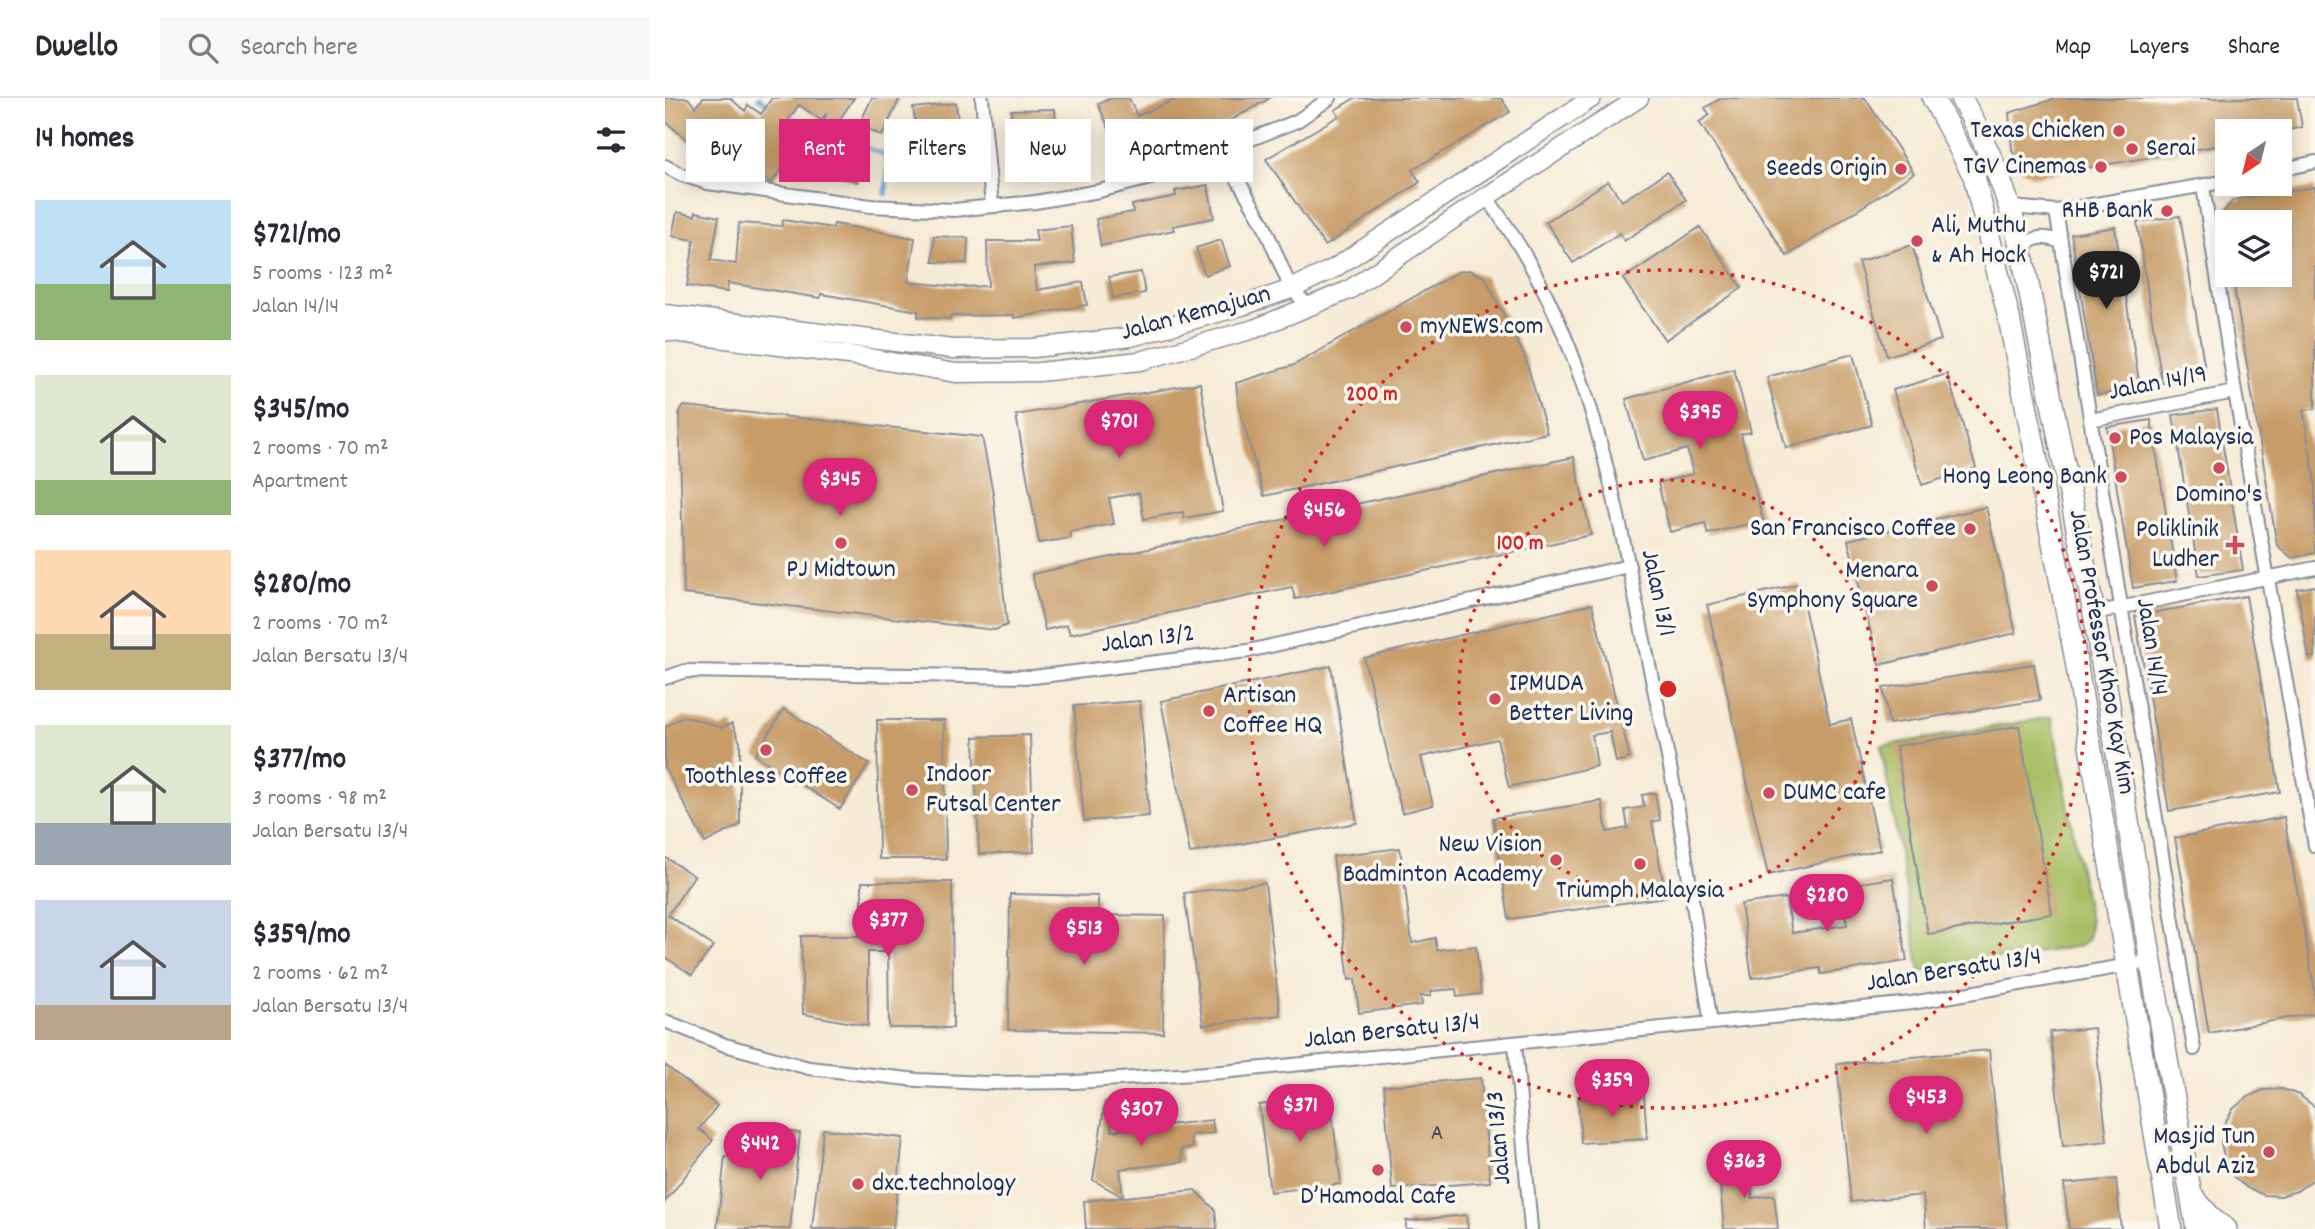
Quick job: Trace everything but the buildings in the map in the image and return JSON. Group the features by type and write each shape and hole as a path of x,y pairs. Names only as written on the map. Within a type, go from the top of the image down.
{"main road":[{"name":"Jalan Kemajuan","path":"665,314 953,349 1033,348 1131,337 1242,306 1291,289 1333,270 1592,98"},
{"name":"Jalan Kemajuan","path":"665,331 863,357 956,373 1039,372 1140,361 1254,329 1349,290 1639,98"},
{"name":"Jalan Professor Khoo Kay Kim","path":"1933,98 1974,176 2009,318 2072,642 2173,1229"},
{"name":"Jalan Professor Khoo Kay Kim","path":"1964,99 1996,163 2011,207 2021,249 2094,613 2197,1229"},
{"path":"2192,1195 2201,1208 2226,1229"}],"street":[{"path":"982,98 992,206"},
{"path":"1253,138 1297,121 1330,98"},
{"path":"2293,167 2315,162"},
{"path":"665,166 682,175 708,183 871,206 954,210 1035,202 1135,182"},
{"path":"1239,182 1263,223 1291,289 1310,307"},
{"path":"2011,207 2056,211 2215,184"},
{"path":"2203,186 2235,393 2313,817 2315,846"},
{"name":"Jalan 13/1","path":"1486,197 1526,256 1566,336 1597,427 1629,566 1676,799 1711,1023"},
{"name":"Jalan 14/14","path":"2056,211 2194,1049"},
{"path":"2021,249 2029,240 2038,237 2061,242"},
{"name":"Jalan 14/19","path":"2090,420 2235,393"},
{"name":"Jalan 13/2","path":"665,678 685,671 1033,677 1065,674 1248,651 1629,566"},
{"path":"2094,613 2315,568"},
{"name":"Jalan Bersatu 13/4","path":"665,1021 725,1045 809,1068 874,1077 976,1083 1075,1082 1222,1072 1912,1003 2152,961"},
{"name":"Jalan 13/3","path":"1515,1043 1531,1229"}],"green space":[{"path":"2052,717 2090,923 2088,939 2080,946 1920,971 1881,746"}],"waterway":[{"path":"759,98 772,107"},
{"path":"786,115 812,128 883,154 888,163 886,194"}],"place":[{"name":"Texas Chicken","path":"2119,131"},
{"name":"Serai","path":"2132,149"},
{"name":"TGV Cinemas","path":"2101,167"},
{"name":"Seeds Origin","path":"1901,169"},
{"name":"RHB Bank","path":"2167,211"},
{"name":"Ali, Muthu & Ah Hock","path":"1917,241"},
{"name":"myNEWS.com","path":"1406,327"},
{"name":"Pos Malaysia","path":"2115,438"},
{"name":"Domino's","path":"2219,468"},
{"name":"Hong Leong Bank","path":"2121,477"},
{"name":"San Francisco Coffee","path":"1970,529"},
{"name":"PJ Midtown","path":"841,543"},
{"name":"Poliklinik Ludher","path":"2235,545"},
{"name":"Menara Symphony Square","path":"1932,586"},
{"name":"IPMUDA Better Living","path":"1495,699"},
{"name":"Artisan Coffee HQ","path":"1209,711"},
{"name":"Toothless Coffee","path":"766,750"},
{"name":"Indoor Futsal Center","path":"912,790"},
{"name":"DUMC cafe","path":"1769,793"},
{"name":"New Vision Badminton Academy","path":"1556,860"},
{"name":"Triumph Malaysia","path":"1640,864"},
{"name":"Masjid Tun Abdul Aziz","path":"2269,1152"},
{"name":"D’Hamodal Cafe","path":"1378,1170"},
{"name":"dxc.technology","path":"858,1184"}]}
